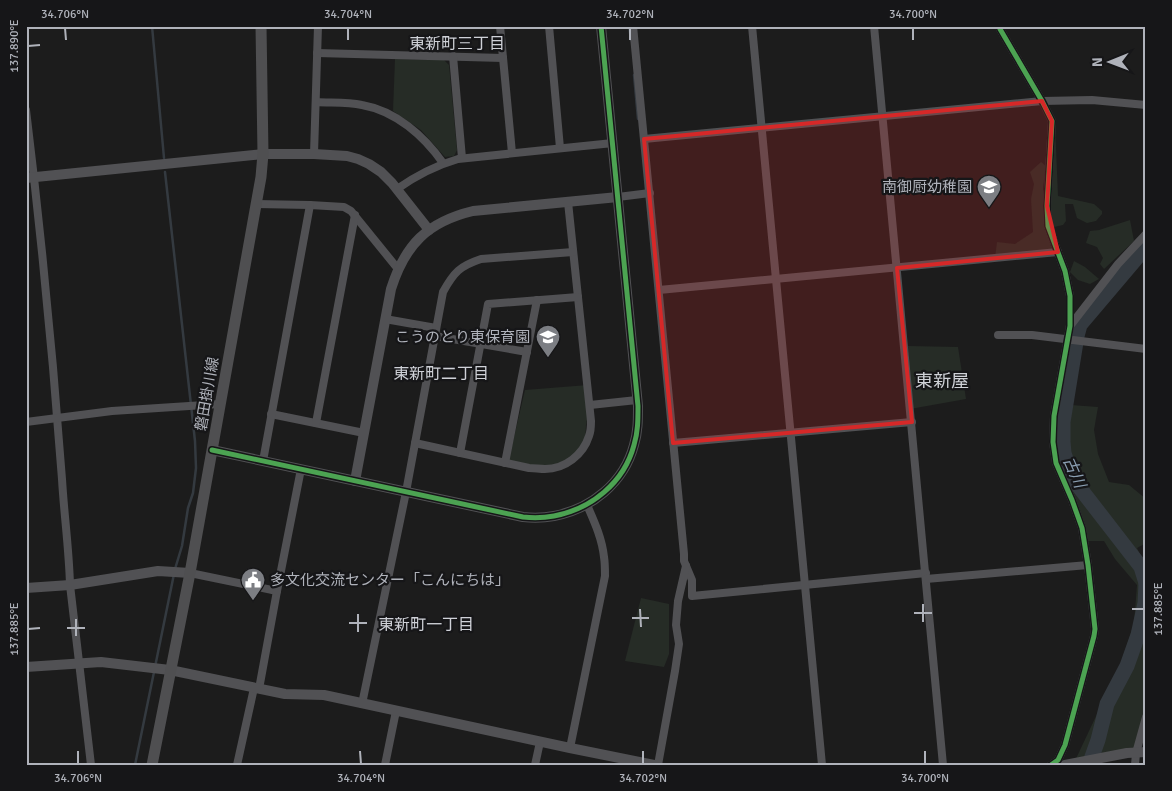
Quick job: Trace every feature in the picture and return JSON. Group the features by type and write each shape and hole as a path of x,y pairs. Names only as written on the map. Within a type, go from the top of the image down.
{"main road":[{"name":"磐田掛川線","path":"152,765 190,573 261,177 263,154 261,26"}],"street":[{"path":"314,154 318,26"},
{"path":"500,26 512,153"},
{"path":"549,26 560,148"},
{"path":"212,450 522,517 536,518 552,517 580,508 607,490 619,478 635,444 638,426 637,400 601,26"},
{"path":"633,26 684,560 692,580 692,596 804,585 1088,564"},
{"path":"752,26 822,765"},
{"path":"874,26 943,765"},
{"path":"999,27 1052,121 1047,206 1048,226 1065,271 1070,296 1070,326 1054,416 1053,442 1056,463 1082,528 1093,602 1094,636 1065,745 1058,760 1051,765"},
{"path":"317,53 503,58"},
{"path":"453,56 462,158"},
{"path":"644,139 1042,101 1092,100 1146,105"},
{"path":"316,102 364,105 382,111 396,118 420,137 434,151 442,163"},
{"path":"26,110 30,177 58,418 70,585 91,765"},
{"path":"397,189 414,176 442,163 462,158 613,143"},
{"path":"30,177 263,154 347,156 369,164 381,172 429,230"},
{"path":"356,481 391,289 398,269 411,246 421,236 460,214 473,211 650,193"},
{"path":"415,443 529,468 546,469 559,467 570,462 585,445 590,435 590,405 568,202"},
{"path":"256,204 344,207 355,215 398,269"},
{"path":"263,461 310,205"},
{"path":"316,423 355,215"},
{"path":"1070,326 1118,264 1146,234"},
{"path":"362,704 406,492 443,292 450,279 471,262 482,259 573,252"},
{"path":"659,290 1058,252"},
{"path":"460,453 488,304 578,297"},
{"path":"505,463 537,300"},
{"path":"385,319 480,344 527,352"},
{"path":"998,335 1032,335 1146,349"},
{"path":"590,405 637,400"},
{"path":"26,422 112,411 220,404"},
{"path":"271,414 364,433"},
{"path":"673,443 912,422"},
{"path":"237,765 277,591 301,469"},
{"path":"570,748 605,576 604,556 600,539 586,504"},
{"path":"26,667 101,662 170,670 285,694 324,695 653,765 679,644 676,625 678,601 686,566"},
{"path":"26,588 70,585 158,572 190,573 277,591"},
{"path":"385,765 396,711"},
{"path":"1135,765 1141,752 1146,717"},
{"path":"535,765 540,742"},
{"path":"1065,765 1141,752"}],"highlighted area":[{"path":"1042,101 1052,121 1047,206 1058,252 897,268 912,422 673,443 644,139"}],"shaded area":[{"path":"395,59 444,60 449,65 457,150 454,156 445,157 421,130 393,111"},
{"path":"1055,123 1058,196 1094,204 1102,211 1102,214 1096,221 1087,223 1077,218 1073,204 1065,204 1066,221 1063,225 1054,227 1048,222 1049,238 1054,252 995,258 997,242 1015,244 1033,232 1031,199 1034,184 1030,172 1041,162 1046,166 1043,187 1044,204"},
{"path":"1130,220 1134,241 1104,269 1100,264 1103,258 1097,247 1086,243 1090,231"},
{"path":"1074,261 1085,267 1099,279 1090,284 1078,280 1070,272"},
{"path":"1068,339 1083,341 1071,405 1098,407 1094,430 1098,454 1109,482 1129,485 1146,499 1146,543 1137,548 1146,567 1146,719 1136,753 1097,759 1095,765 1073,765 1121,663 1134,623 1137,585 1115,559 1104,541 1088,541 1056,463 1053,439"},
{"path":"908,346 958,347 966,399 910,409"},
{"path":"588,385 590,405 585,445 578,454 548,469 508,463 525,390"},
{"path":"641,598 669,604 669,654 664,667 625,661"}],"waterway":[{"path":"152,26 164,158"},
{"path":"629,26 631,40"},
{"path":"634,75 638,119"},
{"path":"165,172 195,441 196,468 182,546 175,569"},
{"name":"古川","path":"1146,247 1080,325 1063,422 1064,453 1076,483 1141,567 1146,583"},
{"path":"155,667 174,574"},
{"name":"古川","path":"1089,765 1098,740 1107,704 1127,666 1138,635 1145,603 1146,583"},
{"path":"135,765 154,672"}],"cycle path":[{"path":"212,450 523,517 554,516 568,512 593,500 614,482 629,459 634,445 637,431 638,406 601,26"},
{"path":"1000,26 1052,121 1047,206 1048,226 1065,271 1070,296 1070,326 1054,416 1053,442 1056,463 1082,528 1095,629 1065,745 1058,760 1051,765"}],"place":[{"name":"南御厨幼稚園","path":"989,208"},
{"name":"こうのとり東保育園","path":"548,358"},
{"name":"多文化交流センター「こんにちは」","path":"253,601"}],"district":[{"name":"東新町三丁目","path":"457,43"},
{"name":"東新町二丁目","path":"441,373"},
{"name":"東新屋","path":"942,381"},
{"name":"東新町一丁目","path":"426,624"}]}
